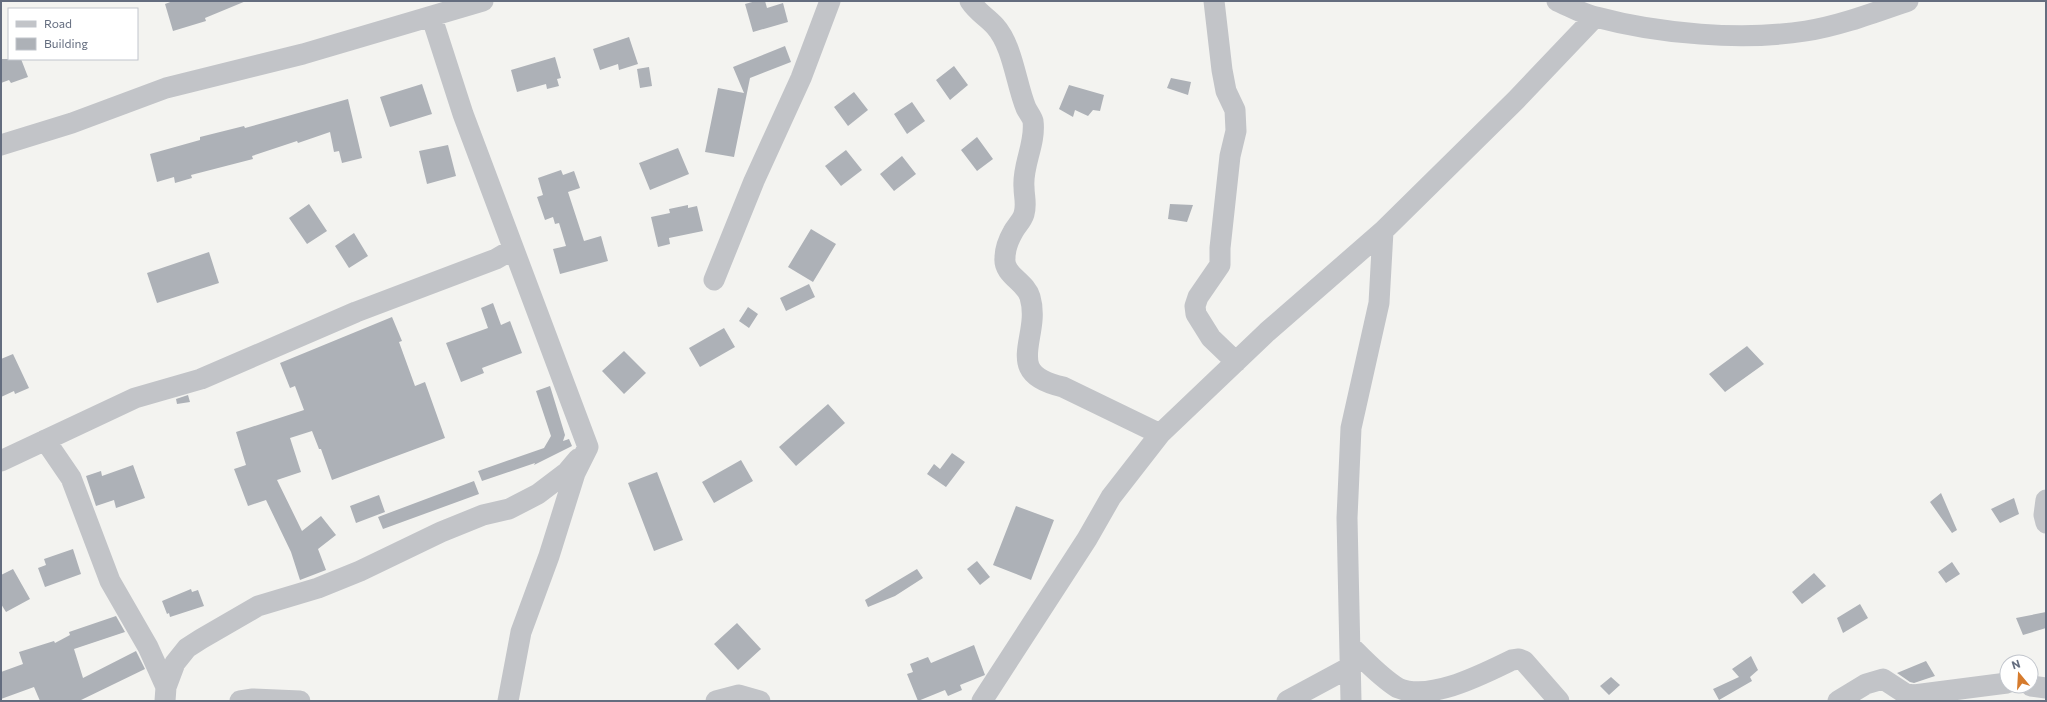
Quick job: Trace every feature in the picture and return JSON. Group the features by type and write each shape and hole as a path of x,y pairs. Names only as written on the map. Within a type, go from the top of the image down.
{"street":[{"path":"1,145 72,123 166,88 303,54 432,18 483,1"},
{"path":"714,280 754,181 801,78 830,1"},
{"path":"970,1 977,12 995,26 1005,42 1026,108 1033,120 1033,134 1023,186 1026,206 1023,216 1012,232 1004,259 1007,269 1026,289 1030,297 1033,313 1027,355 1031,370 1036,377 1046,383 1063,387 1160,434"},
{"path":"1214,1 1222,70 1226,91 1235,110 1236,131 1230,156 1220,248 1220,265 1198,297 1195,306 1196,314 1211,338 1236,362"},
{"path":"1557,1 1595,17 1693,34 1752,35 1807,31 1869,15 1908,1"},
{"path":"982,701 1087,539 1111,497 1160,434 1236,362 1382,231 1516,100 1595,17"},
{"path":"432,18 463,114 588,447 575,473 549,556 521,632 508,701"},
{"path":"1351,701 1347,518 1351,428 1380,303 1382,231"},
{"path":"1,461 135,398 201,379 285,342 496,259 513,249"},
{"path":"45,440 71,478 110,581 148,647 165,694"},
{"path":"165,694 175,663 187,648 201,639 258,606 318,588 360,571 448,529 483,515 509,509 538,494 567,472 588,447"},
{"path":"2046,500 2044,515 2046,523"},
{"path":"1350,646 1382,676 1399,689 1414,694 1449,690 1512,660 1519,659 1524,661 1559,701"},
{"path":"1287,701 1350,667"},
{"path":"1838,701 1866,684 1883,679 1906,694 1914,695 1999,684"},
{"path":"716,701 739,695 760,701"},
{"path":"240,701 253,699 300,701"}],"building":[{"path":"173,1 246,1 205,18 206,21 173,31 165,4"},
{"path":"756,1 765,1 767,8 783,3 788,22 753,32 745,4"},
{"path":"629,37 638,64 619,70 618,64 600,70 593,49"},
{"path":"785,46 791,62 750,78 734,157 705,152 718,88 744,93 733,67"},
{"path":"555,57 561,78 557,79 559,86 547,89 546,84 517,92 511,70"},
{"path":"1,59 21,60 28,77 11,83 9,80 1,83"},
{"path":"954,66 968,85 950,100 936,80"},
{"path":"649,67 652,86 640,88 637,69"},
{"path":"1171,78 1191,82 1188,95 1167,88"},
{"path":"422,84 432,114 390,127 380,97"},
{"path":"1069,85 1104,95 1100,111 1093,110 1088,116 1075,110 1073,117 1059,109"},
{"path":"854,92 868,110 848,126 834,107"},
{"path":"348,99 362,158 342,163 339,151 334,152 330,132 252,156 253,159 191,175 192,178 175,183 174,177 157,182 150,154 200,140 200,137 244,126 245,128"},
{"path":"912,102 925,121 907,134 894,114"},
{"path":"977,137 993,159 977,171 961,150"},
{"path":"448,145 456,176 427,184 419,151"},
{"path":"678,148 689,174 650,190 639,163"},
{"path":"846,150 862,170 841,186 825,166"},
{"path":"902,156 916,174 894,191 880,174"},
{"path":"561,170 563,175 574,171 580,188 568,192 584,241 601,236 608,261 560,274 553,249 566,246 559,223 555,224 553,217 545,220 537,197 543,195 538,178"},
{"path":"309,204 327,231 307,244 289,218"},
{"path":"1170,204 1193,205 1187,222 1168,219"},
{"path":"688,205 688,208 697,206 703,231 669,238 670,244 658,247 651,217 670,213 669,209"},
{"path":"811,229 836,244 813,282 788,267"},
{"path":"354,233 368,256 349,268 335,246"},
{"path":"209,252 219,283 157,303 147,273"},
{"path":"809,284 815,297 786,311 780,298"},
{"path":"493,303 501,325 510,321 522,353 482,368 484,373 461,382 446,343 488,328 481,308"},
{"path":"748,307 758,314 749,328 739,321"},
{"path":"392,317 402,341 399,342 415,386 425,382 445,438 332,480 321,449 319,449 312,431 290,438 301,472 277,480 302,531 321,516 336,535 318,549 326,570 300,580 291,552 266,500 248,506 234,469 246,465 236,432 304,410 295,386 290,388 280,363"},
{"path":"724,328 735,347 700,367 689,348"},
{"path":"1747,346 1764,364 1725,392 1709,374"},
{"path":"624,351 646,373 624,394 602,371"},
{"path":"13,354 29,388 15,394 14,391 1,397 1,359"},
{"path":"550,386 565,435 563,441 569,439 572,446 534,465 535,463 482,481 478,471 544,448 551,436 536,391"},
{"path":"188,395 190,402 177,404 176,399"},
{"path":"828,404 845,423 796,466 779,447"},
{"path":"952,453 965,462 946,487 927,474 934,464 940,469"},
{"path":"741,460 753,481 714,503 702,482"},
{"path":"133,465 145,498 116,508 114,500 96,506 86,476 101,471 102,476"},
{"path":"657,472 683,540 654,551 628,483"},
{"path":"474,481 479,494 383,529 378,517"},
{"path":"1941,493 1957,530 1952,533 1930,502"},
{"path":"379,495 385,512 356,523 350,506"},
{"path":"2014,498 2019,514 2000,523 1991,509"},
{"path":"1016,506 1054,520 1031,580 993,565"},
{"path":"73,549 81,574 45,587 38,568 46,565 44,559"},
{"path":"977,561 990,577 980,585 967,569"},
{"path":"1952,562 1960,574 1946,583 1938,572"},
{"path":"13,569 30,599 6,612 1,604 1,575"},
{"path":"917,569 923,578 895,596 868,607 865,600"},
{"path":"1814,573 1826,586 1802,604 1792,592"},
{"path":"191,589 192,592 198,590 204,606 170,617 169,613 167,614 162,601"},
{"path":"1860,604 1868,618 1843,633 1837,618"},
{"path":"2046,612 2046,628 2023,635 2016,618"},
{"path":"116,616 125,632 74,649 83,678 136,651 145,669 79,701 40,701 34,687 1,699 1,672 23,664 19,652 54,641 55,643 70,635 69,632"},
{"path":"737,623 761,649 738,670 714,644"},
{"path":"974,645 985,675 960,685 962,690 948,696 945,690 918,701 907,674 913,672 910,664 928,657 931,663"},
{"path":"1751,656 1758,670 1750,677 1752,681 1719,700 1713,689 1739,677 1732,669"},
{"path":"1926,661 1935,676 1914,683 1897,673"},
{"path":"1611,677 1620,685 1609,695 1600,686"}]}
